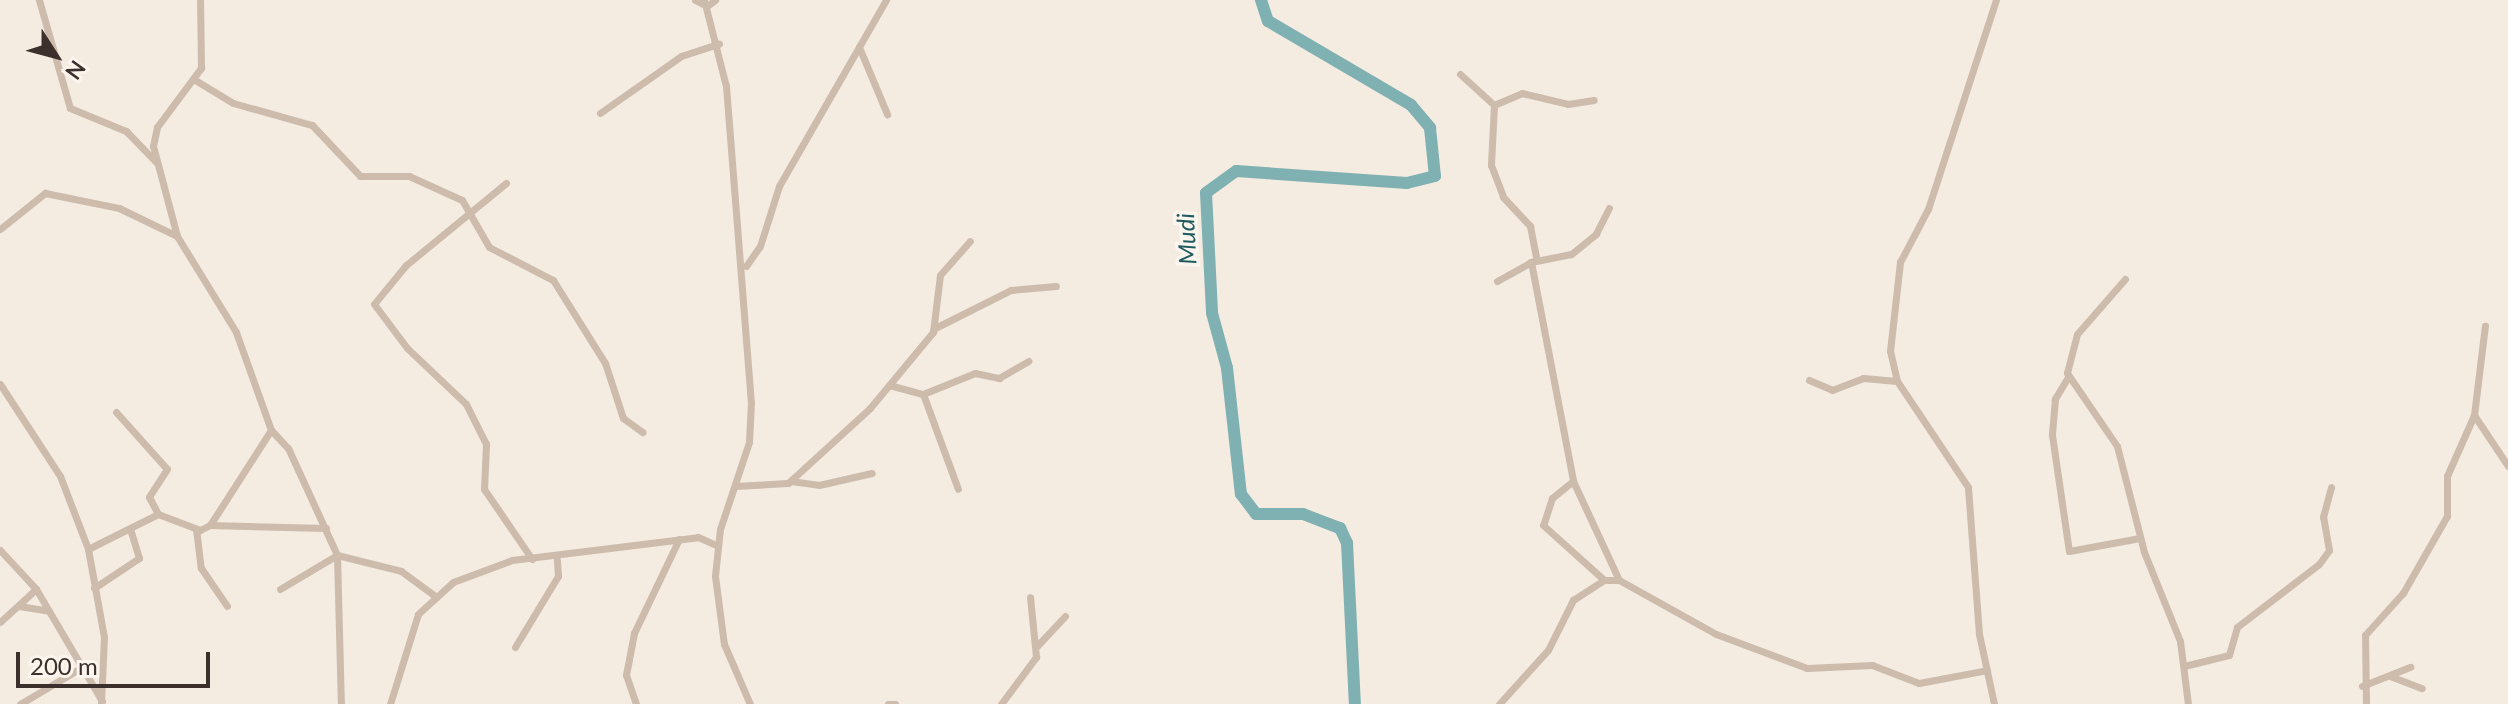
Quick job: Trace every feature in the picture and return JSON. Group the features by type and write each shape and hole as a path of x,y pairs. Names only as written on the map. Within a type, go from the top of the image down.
{"street":[{"path":"39,0 70,108 126,131 156,162"},
{"path":"200,0 195,80 157,127 156,162 177,236 236,332 271,430 288,448 337,555 341,704"},
{"path":"695,0 706,3 715,0"},
{"path":"746,266 760,246 779,186 886,0"},
{"path":"1994,704 1987,670 1968,487 1897,381 1890,351 1898,269 1928,209 1996,0"},
{"path":"706,3 719,44 746,266 751,428 716,545 719,626 750,704"},
{"path":"600,113 681,56 719,44"},
{"path":"859,47 887,114"},
{"path":"1460,74 1494,105"},
{"path":"195,80 233,103 312,125 360,176 409,176 462,200 489,247 553,280 605,363 623,418 642,432"},
{"path":"1494,105 1522,93 1568,104 1594,100"},
{"path":"1494,105 1491,165 1503,197 1530,226 1573,481 1619,580"},
{"path":"506,183 406,265 374,304 407,348 466,404 486,444 484,489 532,559"},
{"path":"0,229 45,193 119,208 177,236"},
{"path":"1497,281 1534,260 1571,254 1596,234 1609,208"},
{"path":"935,328 940,275 970,241"},
{"path":"2125,279 2077,334 2068,377 2055,399 2052,435 2069,551 2140,538"},
{"path":"735,486 768,489 791,481 889,385 935,328 1011,290 1056,286"},
{"path":"2366,704 2362,686 2365,635 2403,593 2447,516 2449,469 2474,415 2485,326"},
{"path":"889,385 923,394 975,373 999,378 1028,361"},
{"path":"2068,377 2117,446 2140,538 2184,666 2188,704"},
{"path":"1809,380 1832,390 1863,378 1897,381"},
{"path":"0,384 60,476 88,549 104,637 102,703"},
{"path":"923,394 958,489"},
{"path":"116,412 167,469 149,497 158,514 196,529 210,525 326,528"},
{"path":"2474,415 2508,466"},
{"path":"210,525 271,430"},
{"path":"791,481 819,485 872,473"},
{"path":"1573,481 1547,505 1543,525 1604,580"},
{"path":"2184,666 2229,655 2237,627 2319,564 2329,550 2323,517 2331,487"},
{"path":"88,549 158,514"},
{"path":"94,588 139,558 130,528"},
{"path":"196,529 201,568 227,606"},
{"path":"390,704 402,685 411,628 435,596 493,565 532,559 557,560 679,539 716,545"},
{"path":"636,704 626,675 634,633 679,539"},
{"path":"0,550 36,589 79,669 102,703"},
{"path":"280,589 337,555 401,571 435,596"},
{"path":"515,647 558,576 557,560"},
{"path":"1499,704 1548,650 1573,600 1604,580 1619,580 1716,634 1797,665 1872,665 1919,683 1987,670"},
{"path":"0,622 36,589"},
{"path":"1030,597 1037,646"},
{"path":"18,606 51,612"},
{"path":"1001,704 1037,646 1065,616"},
{"path":"2362,686 2410,667"},
{"path":"20,704 79,669"},
{"path":"2389,676 2422,688"},
{"path":"888,704 895,704"}],"waterway":[{"name":"Mudi","path":"1261,0 1268,21 1411,105 1430,128 1435,176 1407,183 1236,171 1206,193 1212,313 1227,368 1241,494 1256,514 1303,514 1340,528 1347,543 1355,704"}]}
